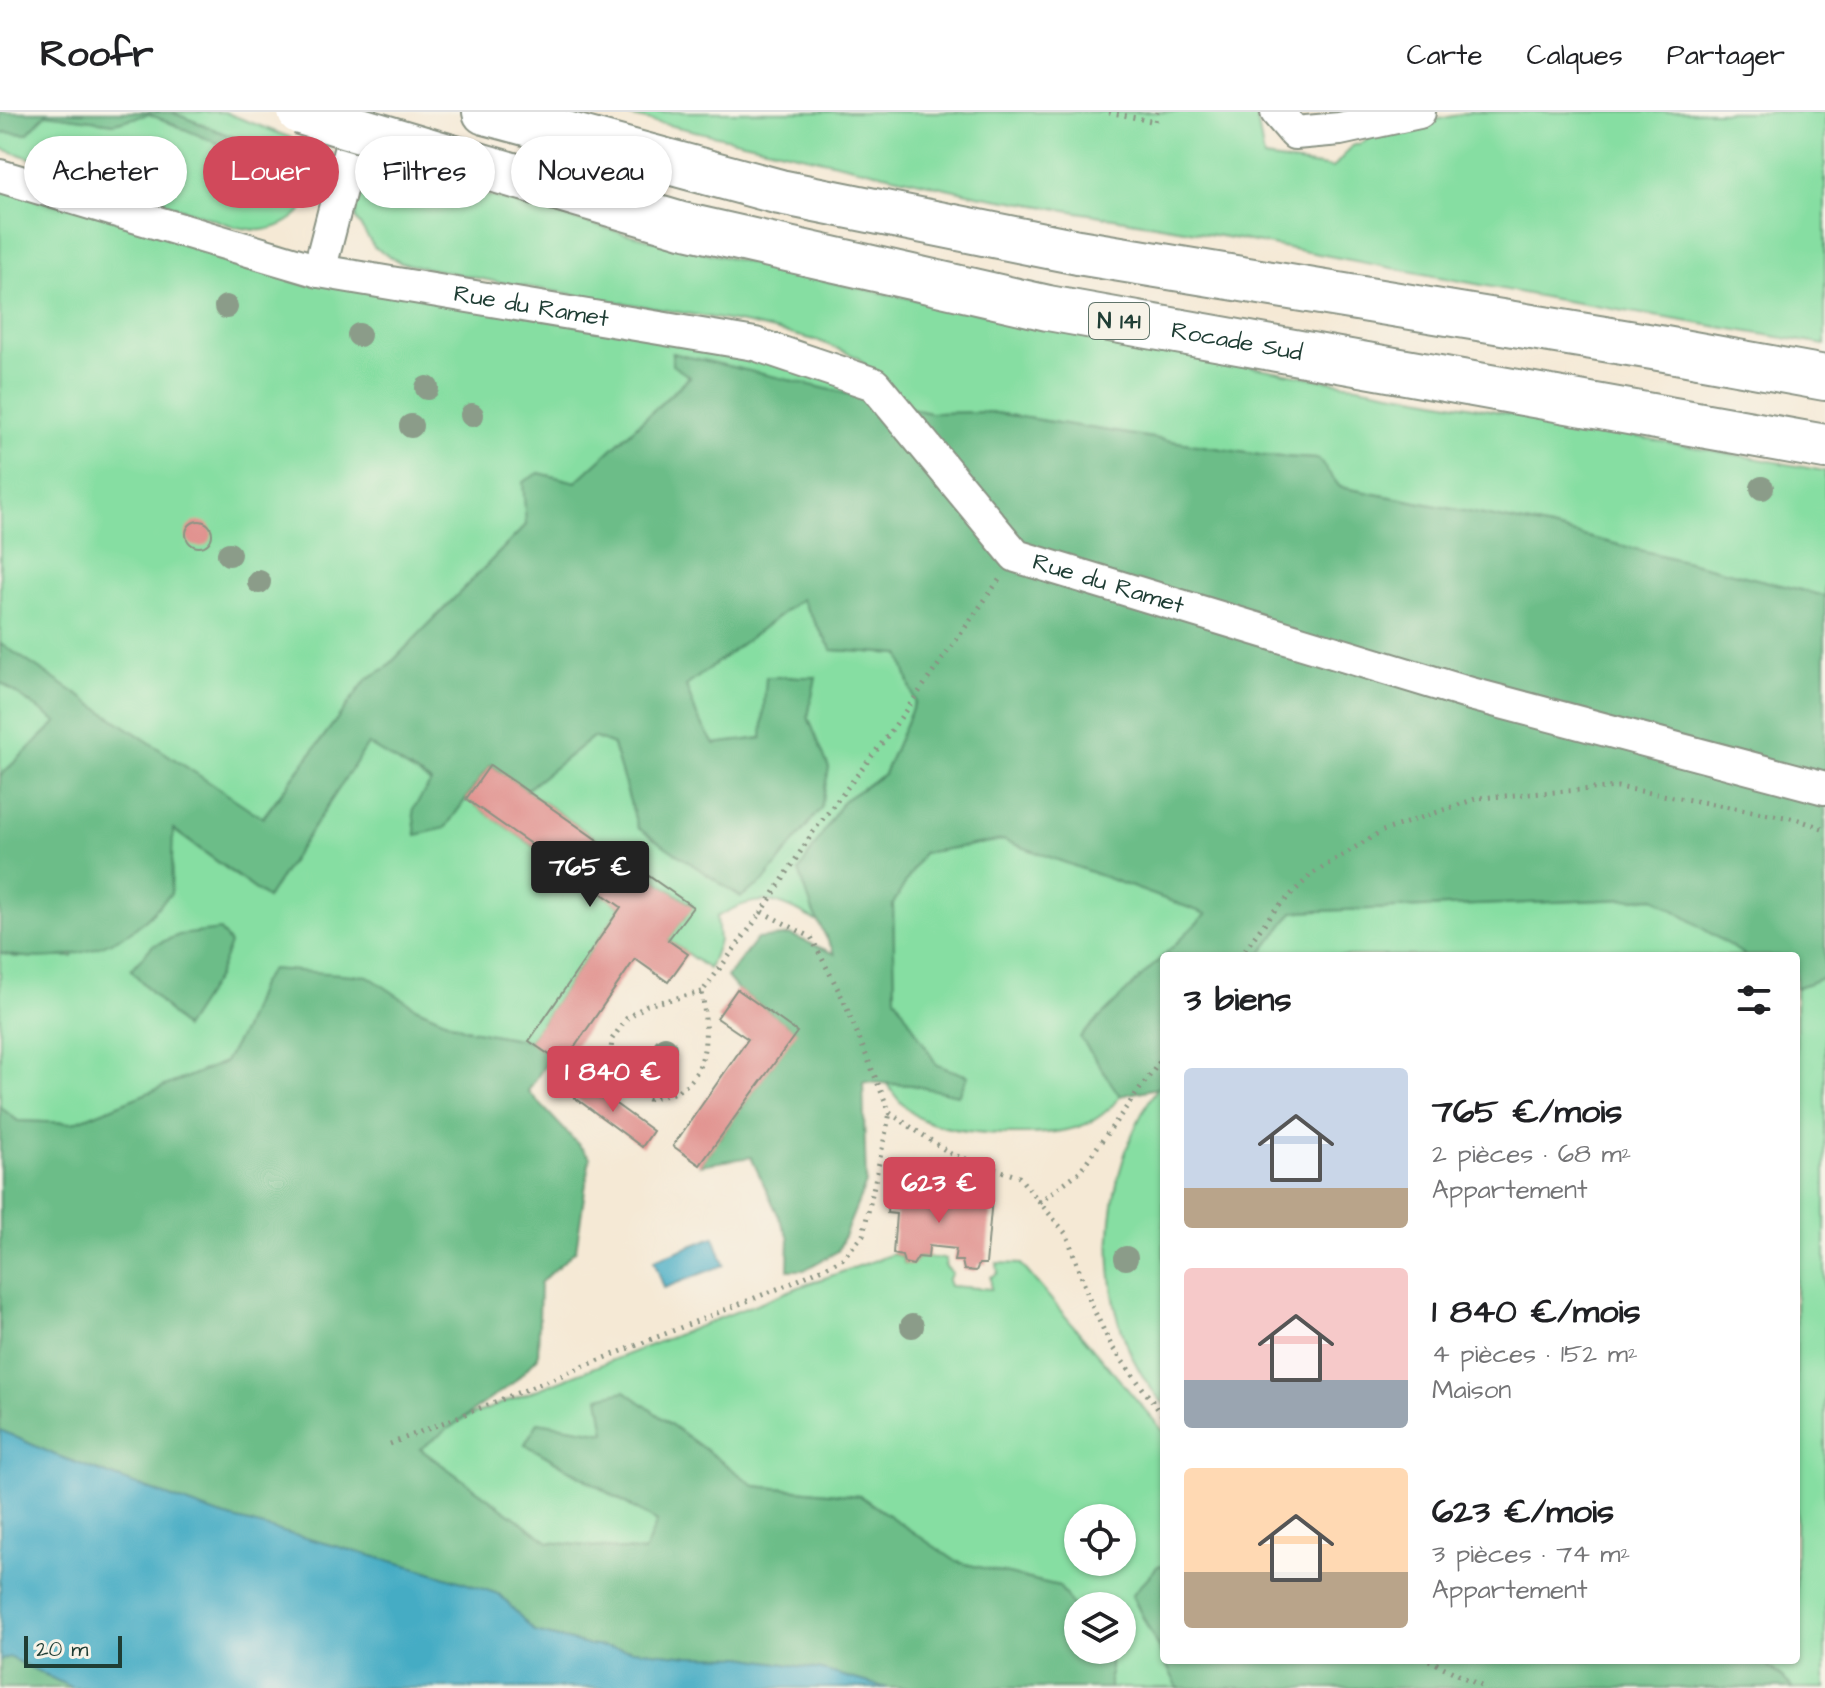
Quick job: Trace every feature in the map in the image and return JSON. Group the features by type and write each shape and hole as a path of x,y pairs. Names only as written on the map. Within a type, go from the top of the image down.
{"highway":[{"name":"Rocade Sud","path":"300,112 682,225 1048,308 1825,447"},
{"path":"485,112 780,192 1062,249 1825,378"}],"street":[{"path":"319,271 360,112"},
{"path":"1277,112 1295,133 1340,129 1419,112"},
{"name":"Rue du Ramet","path":"0,176 319,271 755,344 874,384 1016,556 1471,694 1825,788"}],"path":[{"path":"1109,112 1155,122 1157,112"},
{"path":"702,992 707,1031 698,1072 675,1093 648,1099 624,1086 610,1062 612,1039 627,1018 647,1005 702,992 762,912 815,829 886,738 1016,556"},
{"path":"1243,952 1273,912 1312,874 1380,832 1478,798 1618,787 1796,819 1825,829"},
{"path":"762,912 811,937 843,999 890,1113 951,1154 1019,1177 1067,1235 1091,1304 1112,1347 1160,1412"},
{"path":"1039,1202 1079,1172 1160,1061"},
{"path":"390,1444 792,1283 842,1259 863,1235 890,1113"},
{"path":"1437,1664 1485,1688"}],"green space":[{"path":"0,112 171,112 230,136 203,137 149,114 114,123 46,114 27,134 0,132"},
{"path":"171,112 224,112 286,136 230,136"},
{"path":"611,112 1256,112 1264,158 1333,168 1352,146 1364,142 1373,134 1471,112 1825,112 1825,345 977,195"},
{"path":"46,114 114,123 149,114 203,137 203,208 304,208 276,227 259,230 236,227 179,208 187,208 187,136 24,136 24,156 0,148 0,132 27,134"},
{"path":"0,185 24,190 24,208 102,208 671,337 839,381 861,397 672,353 690,376 576,482 539,473 526,525 386,668 367,679 262,818 0,643"},
{"path":"495,197 511,202 511,208 533,208 623,233 844,285 1264,369 1825,471 1825,596 1551,528 1340,487 1318,459 1266,456 989,412 930,413 910,408 857,357 819,341 749,324 401,263 374,247 356,219 355,208 495,208"},
{"path":"672,353 930,413 989,412 1266,456 1318,459 1340,487 1551,528 1825,596 1825,977 1800,986 1800,952 1740,952 1655,898 1293,912 1262,952 1167,952 1206,914 1003,840 923,853 893,904 895,997 937,1065 968,1076 958,1095 911,1085 863,1082 866,1183 838,1251 804,1270 788,1270 789,1238 751,1157 700,1165 796,1032 737,989 727,977 757,939 791,935 835,954 814,914 799,871 843,801 884,774 915,702 900,654 832,650 801,599 686,686 697,716 714,744 762,738 766,677 816,677 808,717 829,768 821,808 763,882 741,897 638,828 613,745 593,737 526,790 490,765 445,828 416,835 413,809 431,782 368,744 267,898 173,829 171,894 130,932 94,949 63,956 32,958 0,953 0,776 57,722 0,682 0,643 263,818 367,679 386,668 526,525 523,482 539,473 576,482 690,377 672,365"},
{"path":"801,599 832,650 900,654 915,702 884,774 843,801 800,871 819,923 792,908 769,901 732,909 717,917 719,941 709,969 668,940 693,906 526,790 593,737 613,745 638,828 829,768 808,717 815,678 762,738 713,744 697,716 686,686"},
{"path":"0,682 57,722 0,776"},
{"path":"368,744 431,783 414,809 445,828 466,799 621,907 529,1041 465,1029 415,1007 260,985 243,1030 225,1062 73,1123 18,1121 0,1107 0,953 15,957 72,957 172,829 267,898"},
{"path":"1003,840 1207,914 1168,952 1160,952 1160,960 1081,1037 1120,1096 1098,1118 1081,1126 1045,1133 1001,1134 956,1129 921,1119 898,1099 887,1084 911,1085 968,1076 937,1066 895,997 893,903 922,853"},
{"path":"1655,898 1740,952 1262,952 1293,912"},
{"path":"220,930 230,944 217,977 184,1028 131,970 152,946 179,935"},
{"path":"1160,959 1160,1084 1157,1088 1120,1096 1080,1037"},
{"path":"271,969 368,976 415,1007 465,1029 529,1041 551,1056 528,1091 590,1157 576,1250 540,1283 538,1357 514,1382 420,1449 549,1542 644,1552 657,1522 525,1444 538,1422 605,1433 599,1397 625,1391 755,1486 860,1496 957,1562 1059,1586 1064,1593 1064,1664 1110,1664 1110,1688 887,1688 822,1670 742,1657 689,1656 587,1645 535,1632 499,1594 421,1569 219,1515 55,1455 0,1430 0,1107 18,1121 73,1123 225,1062 243,1030 260,985"},
{"path":"1825,977 1825,1688 1794,1688 1766,1664 1800,1664 1800,986"},
{"path":"1160,1085 1160,1398 1139,1369 1122,1330 1112,1287 1110,1243 1114,1198 1125,1155 1142,1114"},
{"path":"893,1254 902,1256 904,1263 913,1264 918,1257 946,1259 945,1266 952,1273 948,1280 950,1286 991,1289 991,1277 998,1273 997,1263 1021,1264 1160,1427 1160,1566 1135,1592 1064,1593 1059,1586 957,1562 860,1496 755,1486 625,1391 605,1433 538,1422 525,1444 657,1522 645,1552 549,1542 419,1448 462,1419 802,1286"},
{"path":"1160,1566 1160,1651 1136,1603 1135,1592"},
{"path":"1136,1604 1160,1652 1160,1664 1166,1664 1178,1688 1110,1688 1110,1664 1136,1664"},
{"path":"8,1656 72,1688 0,1688 0,1661"},
{"path":"1166,1664 1766,1664 1794,1688 1178,1688"}],"water":[{"path":"714,1237 724,1265 664,1288 654,1260"},
{"path":"0,1430 55,1455 219,1515 421,1569 499,1594 535,1632 587,1645 689,1656 742,1657 822,1670 887,1688 72,1688 9,1657 0,1661"}],"building":[{"path":"199,521 208,525 212,534 208,543 199,547 190,543 186,534 190,525"},
{"path":"490,765 693,907 668,940 688,954 668,982 635,959 563,1064 529,1041 621,907 466,799"},
{"path":"737,989 797,1032 700,1165 673,1146 748,1039 717,1018"},
{"path":"584,1081 653,1131 642,1147 574,1097"},
{"path":"889,1181 934,1187 932,1199 961,1203 962,1196 992,1199 986,1264 979,1264 976,1271 964,1270 962,1261 954,1261 956,1249 929,1246 928,1258 918,1257 913,1265 904,1263 902,1256 893,1254 896,1214 887,1213"}]}
